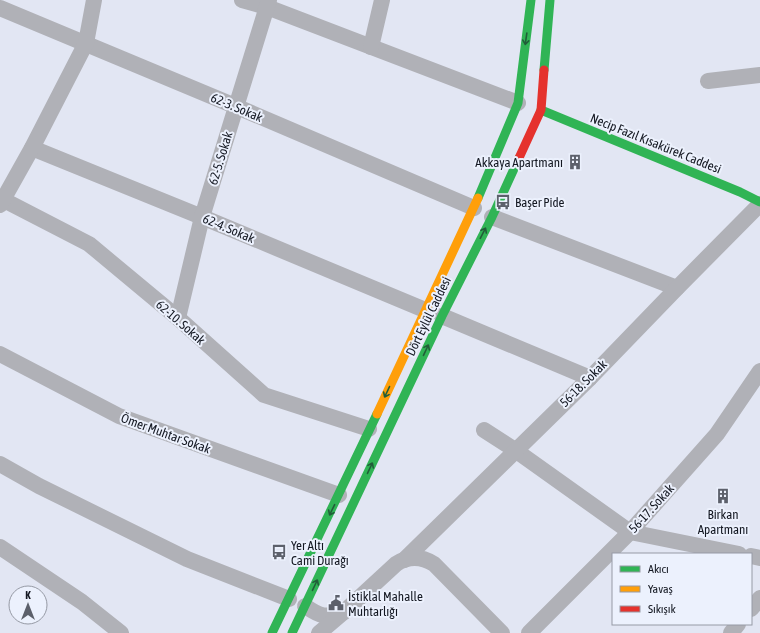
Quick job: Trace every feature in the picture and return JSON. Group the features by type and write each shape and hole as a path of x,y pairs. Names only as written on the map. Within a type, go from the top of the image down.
{"main road":[{"name":"Dört Eylül Caddesi","path":"272,633 339,495 474,208 518,103 532,0"},
{"name":"Dört Eylül Caddesi","path":"292,633 442,316 492,217 541,110 550,0"},
{"name":"Necip Fazıl Kısakürek Caddesi","path":"541,110 740,192 760,203"}],"street":[{"path":"1,200 32,148 86,43 94,0"},
{"path":"242,0 268,4 371,47 518,103"},
{"path":"371,47 382,0"},
{"name":"62-5. Sokak","path":"178,318 202,217 268,4"},
{"name":"62-3. Sokak","path":"0,8 236,106 474,208"},
{"path":"708,81 760,75"},
{"name":"62-4. Sokak","path":"32,148 425,310"},
{"name":"62-10. Sokak","path":"1,200 89,244 178,318 264,395 369,429"},
{"name":"56-18. Sokak","path":"319,633 396,564 404,560 590,378 760,203"},
{"path":"492,217 677,288"},
{"path":"442,316 590,378"},
{"name":"Ömer Muhtar Sokak","path":"0,354 119,416 339,495"},
{"name":"56-17. Sokak","path":"529,633 630,532 717,434 760,371"},
{"path":"484,430 515,450 630,532 734,553"},
{"path":"0,464 39,486 187,559 289,599"},
{"path":"0,547 82,602 121,633"},
{"path":"404,560 417,558 434,564 502,633"},
{"path":"752,608 760,598"},
{"path":"305,606 316,613 325,616 345,611"},
{"path":"731,633 737,625"}],"traffic: fast":[{"path":"478,198 518,103 531,0"},
{"path":"544,70 550,0"},
{"path":"541,110 740,192 760,202"},
{"path":"292,633 442,316 492,217 519,158"},
{"path":"272,633 377,414"}],"traffic: slow":[{"path":"377,414 478,198"}],"traffic: jam":[{"path":"519,158 541,110 544,70"}],"place":[{"name":"Akkaya Apartmanı","path":"575,162"},
{"name":"Başer Pide","path":"503,202"},
{"name":"Birkan Apartmanı","path":"723,496"},
{"name":"Yer Altı Cami Durağı","path":"279,552"},
{"name":"İstiklal Mahalle Muhtarlığı","path":"336,603"}]}
